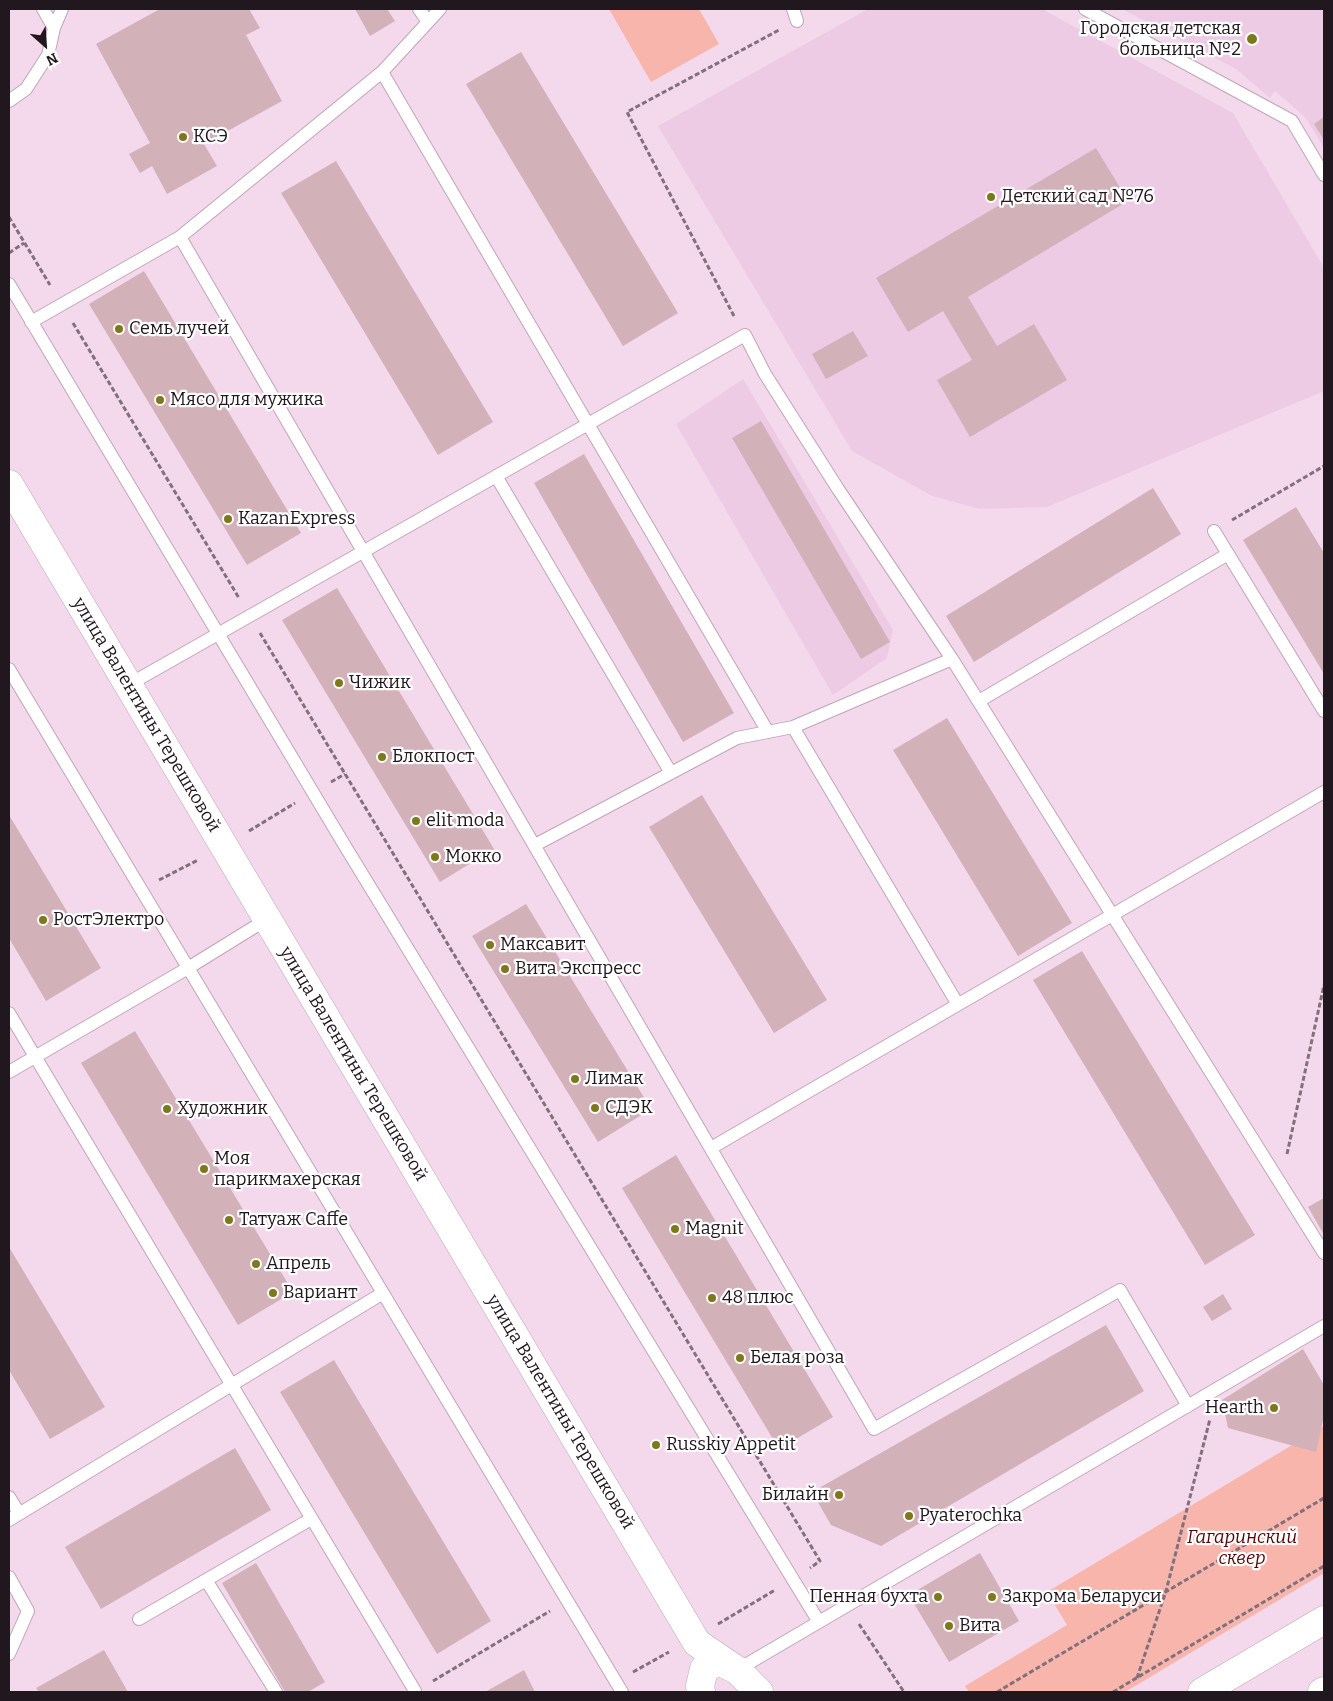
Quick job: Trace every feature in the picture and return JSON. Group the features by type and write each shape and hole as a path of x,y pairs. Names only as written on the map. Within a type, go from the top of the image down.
{"main road":[{"name":"улица Валентины Терешковой","path":"9,484 697,1643 735,1669 759,1692"},
{"path":"1202,1692 1324,1620"},
{"name":"улица Валентины Терешковой","path":"697,1643 700,1689"},
{"path":"700,1689 704,1669 718,1661 735,1669"}],"lane":[{"path":"44,9 54,28"},
{"path":"9,101 26,90 44,62 48,55 54,28 62,9"},
{"path":"419,9 428,22"},
{"path":"31,322 180,238 382,72 440,9"},
{"path":"1084,9 1292,121 1324,175"},
{"path":"382,72 768,732"},
{"path":"180,238 874,1428 1120,1290 1188,1406"},
{"path":"9,284 356,863 819,1622"},
{"path":"128,685 745,336 765,374 838,490 979,701 1324,1253"},
{"path":"496,476 671,773"},
{"path":"1214,531 1324,711"},
{"path":"979,701 1228,554"},
{"path":"534,845 737,738 793,727 952,659"},
{"path":"9,669 622,1692"},
{"path":"793,727 958,1003"},
{"path":"710,1148 1324,792"},
{"path":"9,1072 188,968 256,926"},
{"path":"9,1013 414,1691"},
{"path":"9,1497 14,1516 383,1294"},
{"path":"735,1669 819,1622 1324,1326"},
{"path":"139,1619 311,1519"},
{"path":"9,1578 28,1611 9,1654"},
{"path":"206,1580 276,1692"}],"path":[{"path":"745,336 627,112 795,15"},
{"path":"9,217 820,1561"},
{"path":"9,253 24,243"},
{"path":"1214,531 1324,466"},
{"path":"1281,1184 1324,985"},
{"path":"1137,1678 1166,1591 1217,1389"},
{"path":"997,1692 1324,1498"},
{"path":"1113,1692 1324,1566"},
{"path":"414,1691 568,1600"},
{"path":"859,1623 904,1692"}],"shaded area":[{"name":"Детский сад №76","path":"868,9 1042,9 1233,113 1324,268 1324,391 1047,507 980,509 932,496 852,451 658,126"},
{"name":"Городская детская больница №2","path":"1122,9 1324,9 1324,148 1306,118 1275,91 1270,98 1236,69"},
{"path":"743,379 893,630 887,658 833,695 676,424"}],"green space":[{"path":"609,9 699,9 719,44 651,82"},
{"name":"Гагаринский сквер","path":"1324,1426 1324,1573 1125,1692 969,1692 965,1686 1067,1625 1047,1592"}],"building":[{"path":"160,9 249,9 260,28 246,35 282,101 204,144 217,166 167,194 152,166 140,173 129,154 150,143 96,44"},
{"path":"355,9 387,9 395,21 370,36"},
{"path":"521,52 678,313 623,346 466,84"},
{"path":"1324,117 1324,140 1314,124"},
{"path":"1096,148 1128,201 968,297 997,346 1034,324 1067,380 970,437 937,380 972,360 943,311 908,332 876,278"},
{"path":"336,161 493,422 438,455 281,193"},
{"path":"144,271 301,533 247,565 89,304"},
{"path":"853,331 868,356 826,379 812,354"},
{"path":"761,421 890,642 861,659 732,438"},
{"path":"584,454 734,713 683,742 534,483"},
{"path":"1153,488 1181,534 974,662 946,616"},
{"path":"1296,507 1324,553 1324,674 1243,540"},
{"path":"337,588 494,849 440,882 282,620"},
{"path":"947,718 1072,923 1018,956 893,750"},
{"path":"702,795 827,1000 774,1033 649,827"},
{"path":"9,815 101,968 46,1001 9,938"},
{"path":"526,904 651,1109 598,1142 472,936"},
{"path":"1082,951 1255,1235 1205,1265 1033,980"},
{"path":"135,1031 293,1292 238,1325 81,1063"},
{"path":"676,1155 833,1417 779,1449 622,1188"},
{"path":"1324,1198 1324,1235 1308,1207"},
{"path":"9,1247 105,1407 50,1439 9,1370"},
{"path":"1223,1294 1232,1309 1212,1321 1203,1307"},
{"path":"1106,1325 1144,1391 881,1546 831,1525 812,1492"},
{"name":"Hearth","path":"1303,1349 1324,1385 1324,1416 1316,1452 1228,1428 1222,1400"},
{"path":"334,1360 491,1621 437,1654 280,1392"},
{"path":"235,1448 271,1510 101,1609 65,1547"},
{"path":"980,1553 1019,1621 949,1662 909,1595"},
{"path":"256,1563 325,1682 308,1692 285,1692 222,1583"},
{"path":"104,1650 128,1692 39,1692 36,1688"},
{"path":"524,1670 535,1692 485,1692"}],"place":[{"name":"Городская детская больница №2","path":"1252,39"},
{"name":"КСЭ","path":"183,137"},
{"name":"Детский сад №76","path":"991,197"},
{"name":"Семь лучей","path":"119,329"},
{"name":"Мясо для мужика","path":"160,400"},
{"name":"KazanExpress","path":"228,519"},
{"name":"Чижик","path":"339,683"},
{"name":"Блокпост","path":"382,757"},
{"name":"elit moda","path":"416,821"},
{"name":"Мокко","path":"435,857"},
{"name":"РостЭлектро","path":"43,920"},
{"name":"Максавит","path":"490,945"},
{"name":"Вита Экспресс","path":"505,969"},
{"name":"Лимак","path":"575,1079"},
{"name":"СДЭК","path":"595,1108"},
{"name":"Художник","path":"167,1109"},
{"name":"Моя парикмахерская","path":"204,1169"},
{"name":"Татуаж Caffe","path":"229,1220"},
{"name":"Magnit","path":"675,1229"},
{"name":"Апрель","path":"256,1264"},
{"name":"Вариант","path":"273,1293"},
{"name":"48 плюс","path":"712,1298"},
{"name":"Белая роза","path":"740,1358"},
{"name":"Hearth","path":"1274,1408"},
{"name":"Russkiy Appetit","path":"656,1445"},
{"name":"Билайн","path":"839,1495"},
{"name":"Pyaterochka","path":"909,1516"},
{"name":"Пенная бухта","path":"938,1597"},
{"name":"Закрома Беларуси","path":"992,1597"},
{"name":"Вита","path":"949,1626"}]}
